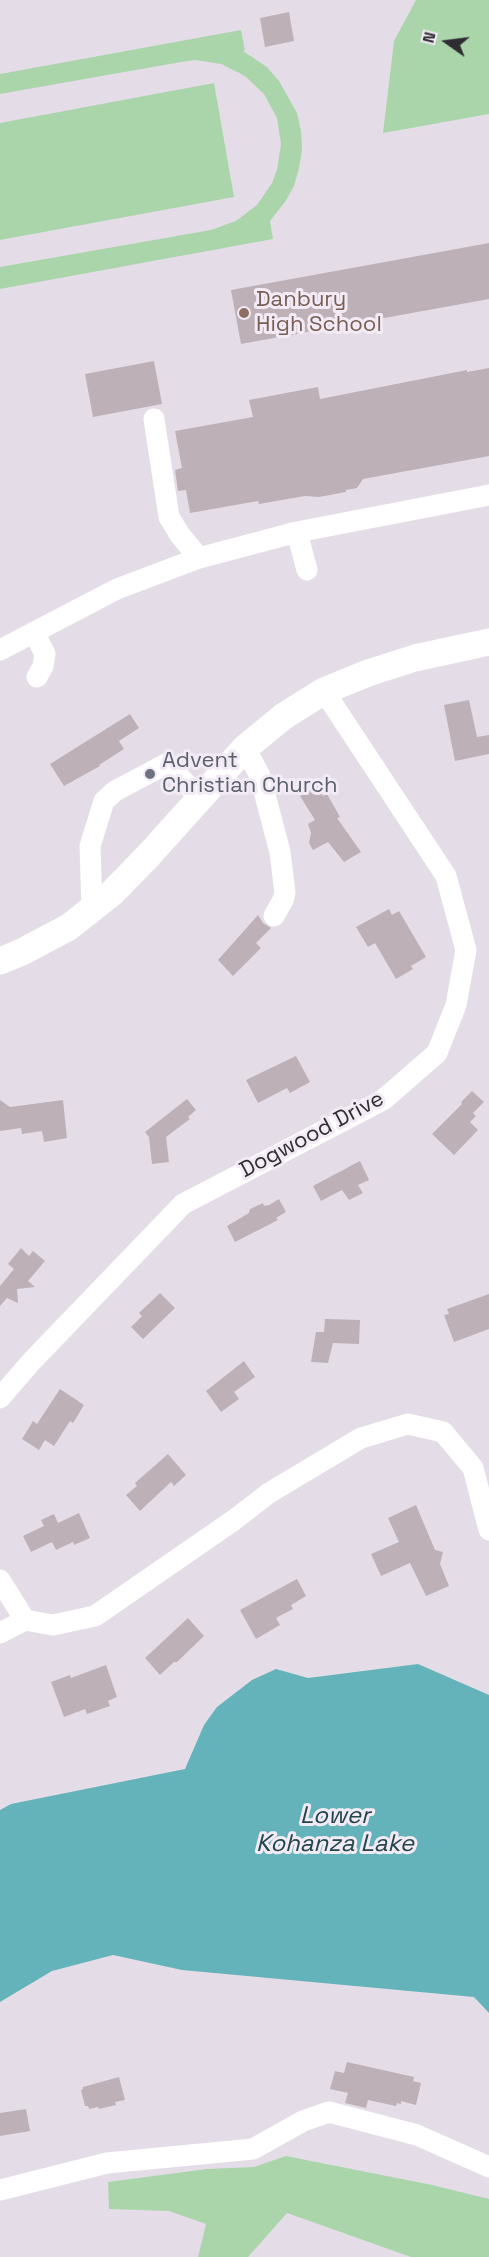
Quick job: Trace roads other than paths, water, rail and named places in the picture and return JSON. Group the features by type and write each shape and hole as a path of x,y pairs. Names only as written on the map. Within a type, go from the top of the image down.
{"main road":[{"path":"0,961 69,927 112,893 142,863 245,748 284,716 324,691 368,673 415,658 489,642"}],"street":[{"path":"154,419 169,518 180,536 199,558"},
{"path":"0,650 117,589 199,558 297,532 489,495"},
{"path":"297,532 307,570"},
{"path":"34,632 45,654 43,666 37,677"},
{"name":"Dogwood Drive","path":"0,1398 31,1362 183,1204 383,1100 437,1053 456,1005 466,950 446,876 324,691"},
{"path":"245,748 260,776 280,852 285,893 274,916"},
{"path":"92,909 90,846 104,801 115,791 166,764 201,798"},
{"path":"0,1633 25,1620 53,1625 95,1616 234,1520 268,1492 361,1438 408,1424 443,1432 473,1468 489,1530"},
{"path":"0,1580 25,1620"},
{"path":"0,2190 108,2163 253,2149 303,2121 329,2112 417,2135 489,2167"}],"water":[{"name":"Lower Kohanza Lake","path":"418,1664 489,1695 489,2013 474,1997 182,1970 113,1955 52,1971 0,2002 0,1810 11,1804 185,1769 204,1725 217,1707 252,1680 276,1669 308,1678"}],"place":[{"name":"Danbury High School","path":"244,313"},
{"name":"Advent Christian Church","path":"150,774"}]}
